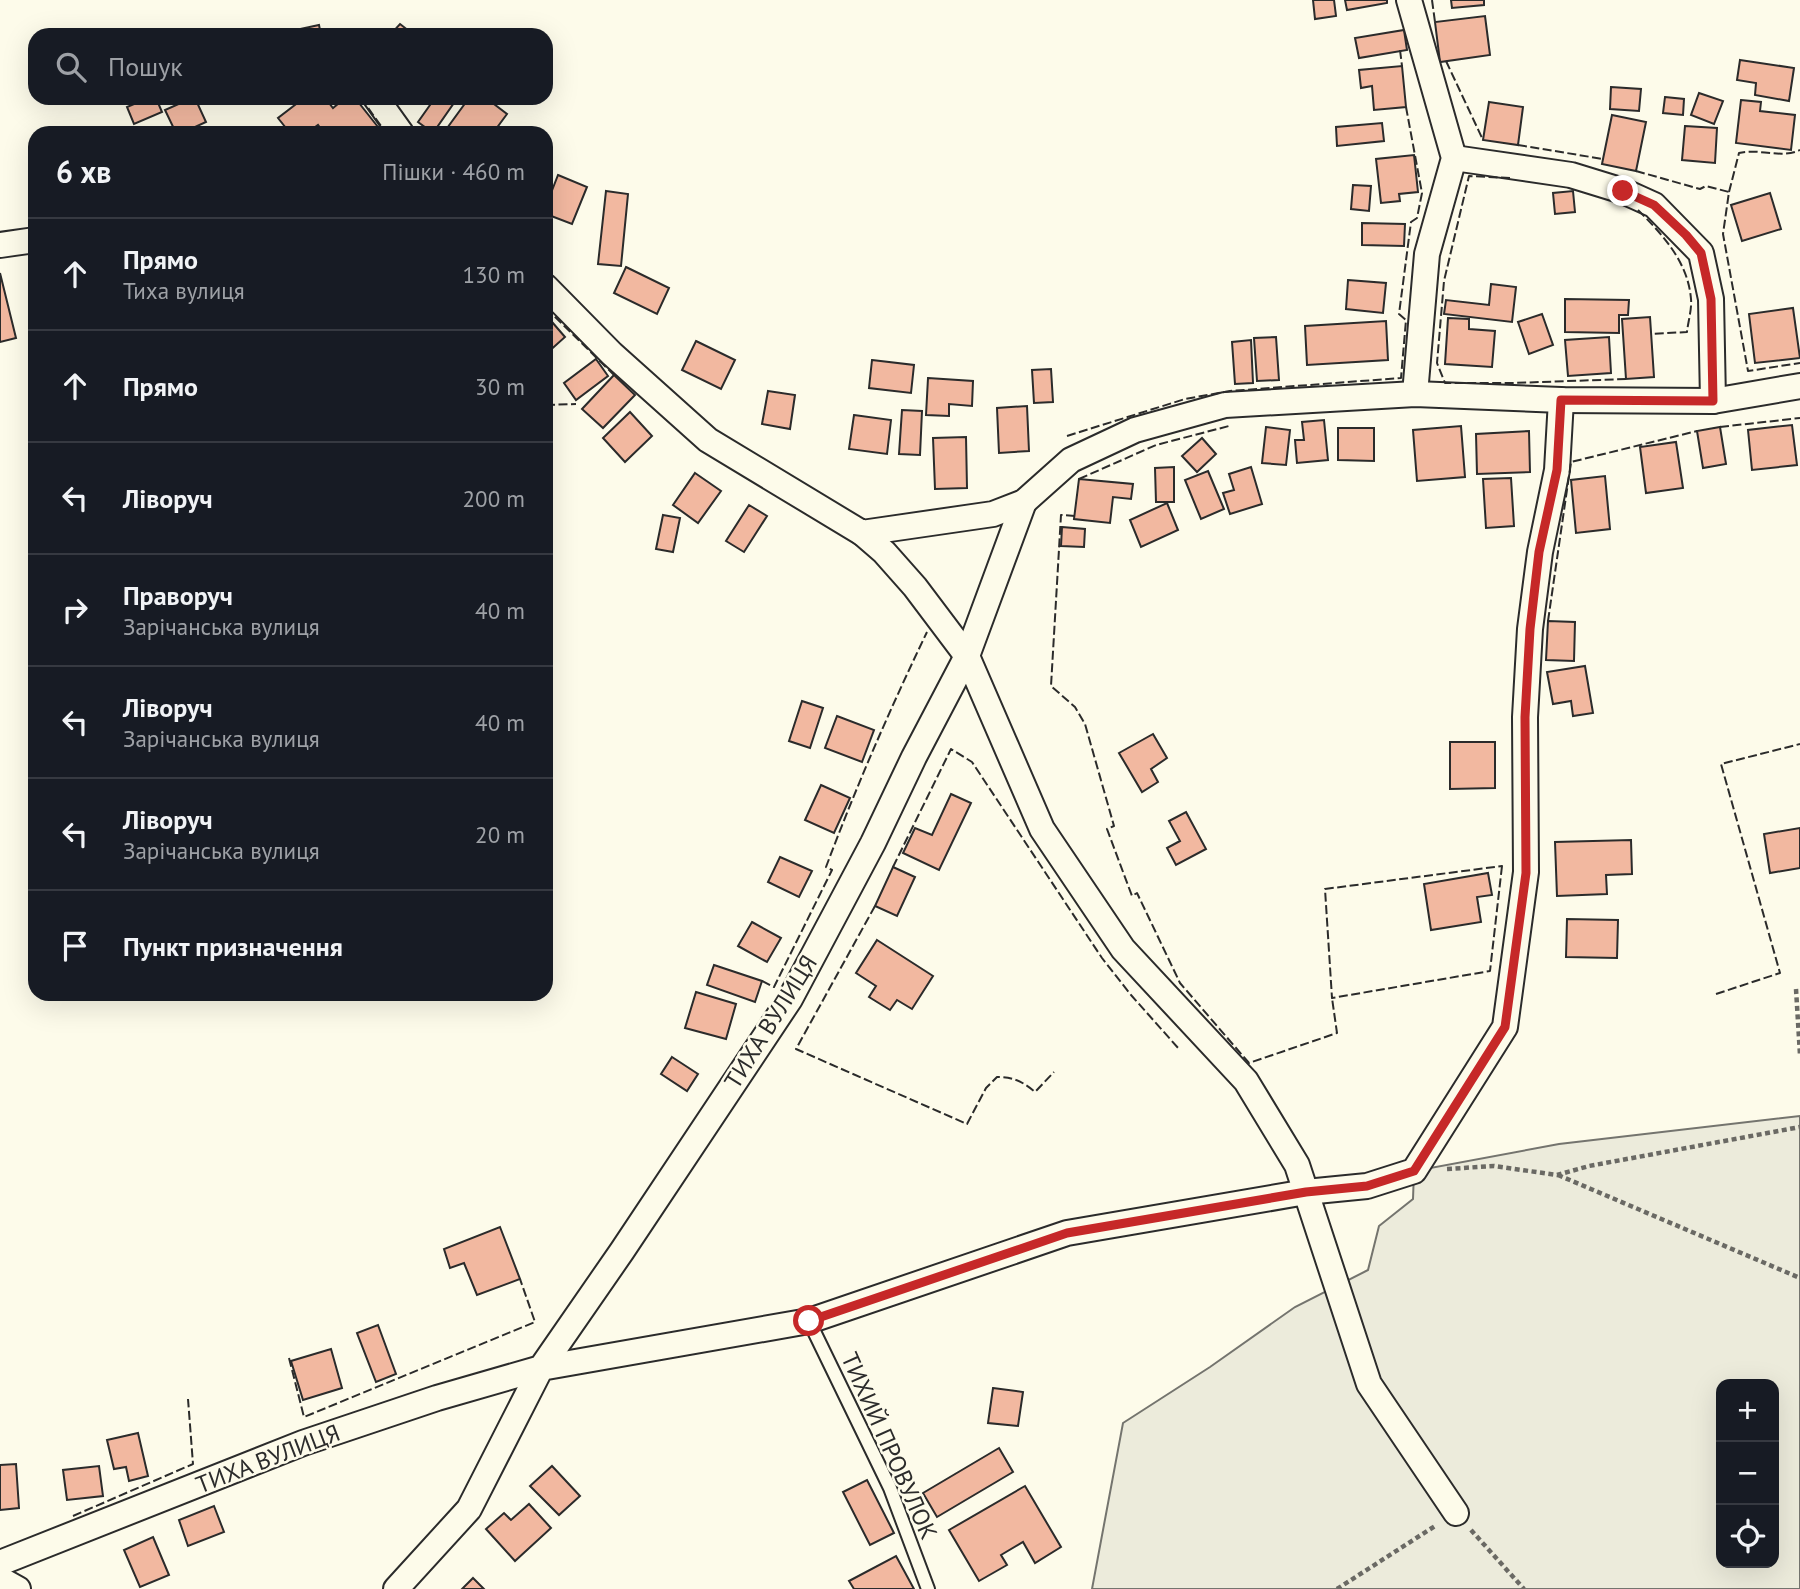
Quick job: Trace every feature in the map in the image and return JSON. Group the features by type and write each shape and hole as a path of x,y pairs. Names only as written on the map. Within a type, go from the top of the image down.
{"street":[{"path":"1409,0 1454,158 1427,254 1415,394"},
{"path":"381,105 396,126"},
{"path":"1454,158 1571,175 1623,191 1654,205 1686,235 1701,253 1711,299 1713,401"},
{"path":"0,245 28,241"},
{"path":"553,294 612,354 708,440 862,533 884,552 915,587 967,656 1042,829 1123,949 1246,1081 1297,1165 1369,1384 1456,1513"},
{"path":"862,533 993,514 1024,502 1071,460 1135,430 1226,405 1415,394 1561,400 1713,401 1800,386"},
{"path":"1414,1171 1505,1027 1526,873 1525,717 1530,629 1539,552 1557,470 1561,400"},
{"name":"ТИХА ВУЛИЦЯ","path":"541,1368 789,999 873,842 967,656 1024,502"},
{"name":"ТИХА ВУЛИЦЯ","path":"0,1563 303,1443 437,1398 541,1368 809,1321 1067,1233 1306,1192 1367,1186 1414,1171"},
{"path":"396,1589 469,1509 541,1368"},
{"path":"0,1579 18,1589"}],"lane":[{"name":"ТИХИЙ ПРОВУЛОК","path":"809,1321 890,1488 928,1589"}],"path":[{"path":"1796,989 1800,1055"},
{"path":"1557,1175 1589,1166 1800,1127"},
{"path":"1414,1171 1494,1166 1557,1175 1800,1278"},
{"path":"1337,1589 1456,1513 1524,1589"}],"shaded area":[{"path":"1800,1116 1800,1589 1092,1589 1123,1423 1210,1367 1295,1307 1368,1270 1379,1226 1413,1199 1414,1171 1559,1144"}],"building":[{"path":"1313,0 1334,0 1336,16 1315,19"},
{"path":"1345,0 1387,0 1387,3 1347,10"},
{"path":"1451,0 1484,0 1484,5 1452,8"},
{"path":"1485,16 1490,55 1440,62 1435,22"},
{"path":"1404,30 1407,50 1359,58 1355,38"},
{"path":"1740,60 1794,68 1789,101 1755,95 1756,83 1737,80"},
{"path":"1402,66 1406,107 1374,110 1372,86 1361,88 1359,70"},
{"path":"1611,87 1641,89 1639,111 1610,109"},
{"path":"1699,93 1723,101 1714,124 1691,115"},
{"path":"1665,97 1684,99 1683,115 1663,113"},
{"path":"1741,100 1761,102 1760,111 1795,115 1791,150 1736,143"},
{"path":"1489,102 1523,107 1518,145 1483,140"},
{"path":"159,105 162,112 134,124 127,107"},
{"path":"176,105 198,105 206,122 197,126 173,126 165,110"},
{"path":"295,105 331,105 333,108 337,105 361,105 377,126 284,126 278,118"},
{"path":"430,105 453,105 438,126 423,126 418,122"},
{"path":"464,105 495,105 507,114 498,126 449,126"},
{"path":"1612,115 1646,122 1636,171 1602,164"},
{"path":"1382,123 1384,141 1337,146 1336,127"},
{"path":"1685,126 1717,128 1715,163 1682,160"},
{"path":"1414,155 1418,192 1399,194 1400,201 1381,203 1376,159"},
{"path":"558,175 587,187 572,224 553,217 553,188"},
{"path":"1353,185 1371,186 1369,211 1351,209"},
{"path":"606,191 628,194 621,266 598,264"},
{"path":"1573,191 1575,212 1555,214 1553,193"},
{"path":"1770,193 1781,229 1742,241 1731,205"},
{"path":"1362,223 1405,224 1404,246 1362,245"},
{"path":"626,267 669,288 657,314 614,293"},
{"path":"0,273 16,338 0,342"},
{"path":"1348,280 1386,283 1383,313 1346,309"},
{"path":"1491,284 1516,287 1512,322 1444,314 1446,300 1489,305"},
{"path":"1565,299 1629,300 1628,315 1619,315 1619,333 1565,332"},
{"path":"1793,308 1800,358 1755,363 1749,314"},
{"path":"1542,314 1553,345 1529,354 1518,322"},
{"path":"1650,317 1654,377 1626,379 1622,319"},
{"path":"1448,318 1469,319 1469,329 1495,331 1492,367 1445,364"},
{"path":"1386,321 1388,360 1307,365 1305,326"},
{"path":"553,323 565,337 553,348"},
{"path":"1276,337 1279,380 1257,381 1254,338"},
{"path":"1609,337 1611,373 1568,376 1565,340"},
{"path":"1251,340 1253,383 1235,384 1232,342"},
{"path":"696,341 735,360 721,389 682,370"},
{"path":"596,359 608,376 576,400 564,383"},
{"path":"872,360 914,365 911,393 869,388"},
{"path":"1051,369 1053,402 1034,403 1032,370"},
{"path":"614,375 635,395 603,428 582,409"},
{"path":"928,378 973,381 972,406 949,404 949,416 926,415"},
{"path":"768,391 795,395 790,429 762,424"},
{"path":"1027,406 1029,451 999,453 997,408"},
{"path":"902,410 922,411 920,455 899,454"},
{"path":"630,412 652,436 625,462 603,438"},
{"path":"854,415 891,420 887,454 849,449"},
{"path":"1324,420 1328,460 1297,463 1295,440 1304,440 1302,422"},
{"path":"1792,425 1797,465 1752,470 1748,430"},
{"path":"1461,426 1465,477 1417,481 1413,430"},
{"path":"1266,427 1290,430 1286,465 1262,463"},
{"path":"1720,427 1726,464 1703,468 1697,431"},
{"path":"1338,428 1374,428 1374,461 1338,460"},
{"path":"1529,431 1530,472 1477,474 1476,434"},
{"path":"966,437 967,488 935,489 933,438"},
{"path":"1202,438 1216,454 1197,472 1182,456"},
{"path":"1676,442 1683,488 1646,493 1640,447"},
{"path":"1174,467 1174,502 1156,502 1155,468"},
{"path":"1251,467 1262,504 1230,514 1223,493 1234,490 1229,474"},
{"path":"1208,471 1224,509 1201,519 1185,480"},
{"path":"695,473 721,491 698,523 673,505"},
{"path":"1605,476 1610,529 1576,533 1571,480"},
{"path":"1511,478 1514,526 1486,528 1483,479"},
{"path":"1079,479 1133,484 1131,499 1113,497 1110,523 1074,519"},
{"path":"1167,503 1178,530 1141,547 1130,520"},
{"path":"749,505 767,516 744,552 726,541"},
{"path":"663,515 680,518 673,552 656,549"},
{"path":"1062,527 1085,529 1084,547 1061,546"},
{"path":"1548,621 1575,622 1574,661 1546,660"},
{"path":"1585,666 1593,713 1573,716 1571,701 1553,704 1547,672"},
{"path":"802,701 823,708 810,748 789,741"},
{"path":"837,716 874,730 862,762 825,748"},
{"path":"1153,734 1167,758 1151,769 1158,782 1142,792 1119,753"},
{"path":"1450,742 1495,742 1495,788 1450,789"},
{"path":"821,785 850,798 834,833 805,820"},
{"path":"951,794 971,803 939,870 903,853 915,828 932,835"},
{"path":"1186,812 1206,849 1176,865 1167,848 1180,841 1169,821"},
{"path":"1800,828 1800,868 1770,873 1764,834"},
{"path":"1631,840 1632,874 1606,875 1607,894 1557,896 1555,842"},
{"path":"780,857 812,871 799,897 768,882"},
{"path":"893,867 915,877 897,916 875,906"},
{"path":"1488,873 1492,895 1477,897 1481,922 1431,930 1424,884"},
{"path":"1567,919 1618,920 1617,958 1566,957"},
{"path":"752,922 781,938 767,962 738,946"},
{"path":"877,940 933,976 912,1009 897,1000 890,1010 869,997 876,986 856,973"},
{"path":"714,965 762,981 755,1002 707,985"},
{"path":"696,992 736,1004 726,1039 685,1028"},
{"path":"672,1057 698,1074 687,1091 661,1074"},
{"path":"500,1227 520,1279 477,1295 464,1263 450,1268 444,1249"},
{"path":"378,1325 396,1374 376,1382 357,1333"},
{"path":"331,1349 342,1388 303,1400 291,1361"},
{"path":"993,1388 1023,1392 1018,1426 988,1423"},
{"path":"138,1433 148,1476 129,1481 126,1467 114,1469 107,1440"},
{"path":"999,1448 1013,1472 937,1517 923,1493"},
{"path":"16,1464 19,1508 0,1510 0,1465"},
{"path":"99,1466 103,1496 67,1500 63,1470"},
{"path":"552,1466 580,1496 559,1515 530,1486"},
{"path":"867,1480 894,1533 870,1545 843,1492"},
{"path":"1025,1486 1061,1547 1035,1563 1023,1542 1001,1555 1007,1565 979,1581 949,1530"},
{"path":"529,1504 551,1528 515,1561 486,1529 504,1513 511,1520"},
{"path":"214,1506 224,1532 188,1546 179,1520"},
{"path":"153,1537 169,1575 140,1587 124,1550"},
{"path":"896,1556 914,1589 854,1589 849,1581"},
{"path":"473,1578 484,1589 462,1589"}],"fence":[{"path":"1432,0 1435,22"},
{"path":"1400,50 1402,66"},
{"path":"1446,61 1483,140"},
{"path":"366,105 381,126"},
{"path":"1067,436 1185,399 1230,391 1401,378 1406,320 1399,314 1411,222 1417,218 1422,193 1406,107"},
{"path":"1518,145 1603,159"},
{"path":"1729,192 1739,153 1785,154 1800,150"},
{"path":"1636,171 1700,189 1706,186 1729,192 1723,234 1748,371 1800,363"},
{"path":"1510,178 1469,176 1444,281 1437,363 1445,383 1626,379"},
{"path":"1638,210 1665,239 1680,261 1691,299 1687,332 1651,334"},
{"path":"553,315 614,375"},
{"path":"553,405 576,404"},
{"path":"1720,427 1800,418"},
{"path":"1079,479 1156,445 1229,426"},
{"path":"1548,621 1571,462 1697,431"},
{"path":"1075,516 1061,515 1051,686 1075,707 1085,724 1114,826 1107,829 1132,896 1137,893 1180,983 1249,1063 1337,1033 1332,998"},
{"path":"762,981 774,987 832,870 826,867 849,807 927,632"},
{"path":"1716,994 1780,973 1721,764 1800,744"},
{"path":"893,867 951,749 972,762 1102,958 1179,1049"},
{"path":"1502,866 1490,971 1332,998 1325,889 1502,866"},
{"path":"875,906 796,1049 967,1124 986,1088 997,1077 1017,1080 1035,1092 1054,1072"},
{"path":"289,1358 304,1417 535,1322 520,1279"},
{"path":"73,1516 193,1464 188,1399"}],"route":[{"path":"809,1321 1067,1233 1306,1192 1367,1186 1414,1171 1505,1027 1526,873 1525,717 1530,629 1539,552 1557,470 1561,400 1713,401 1711,299 1701,253 1654,205 1623,191"}]}
